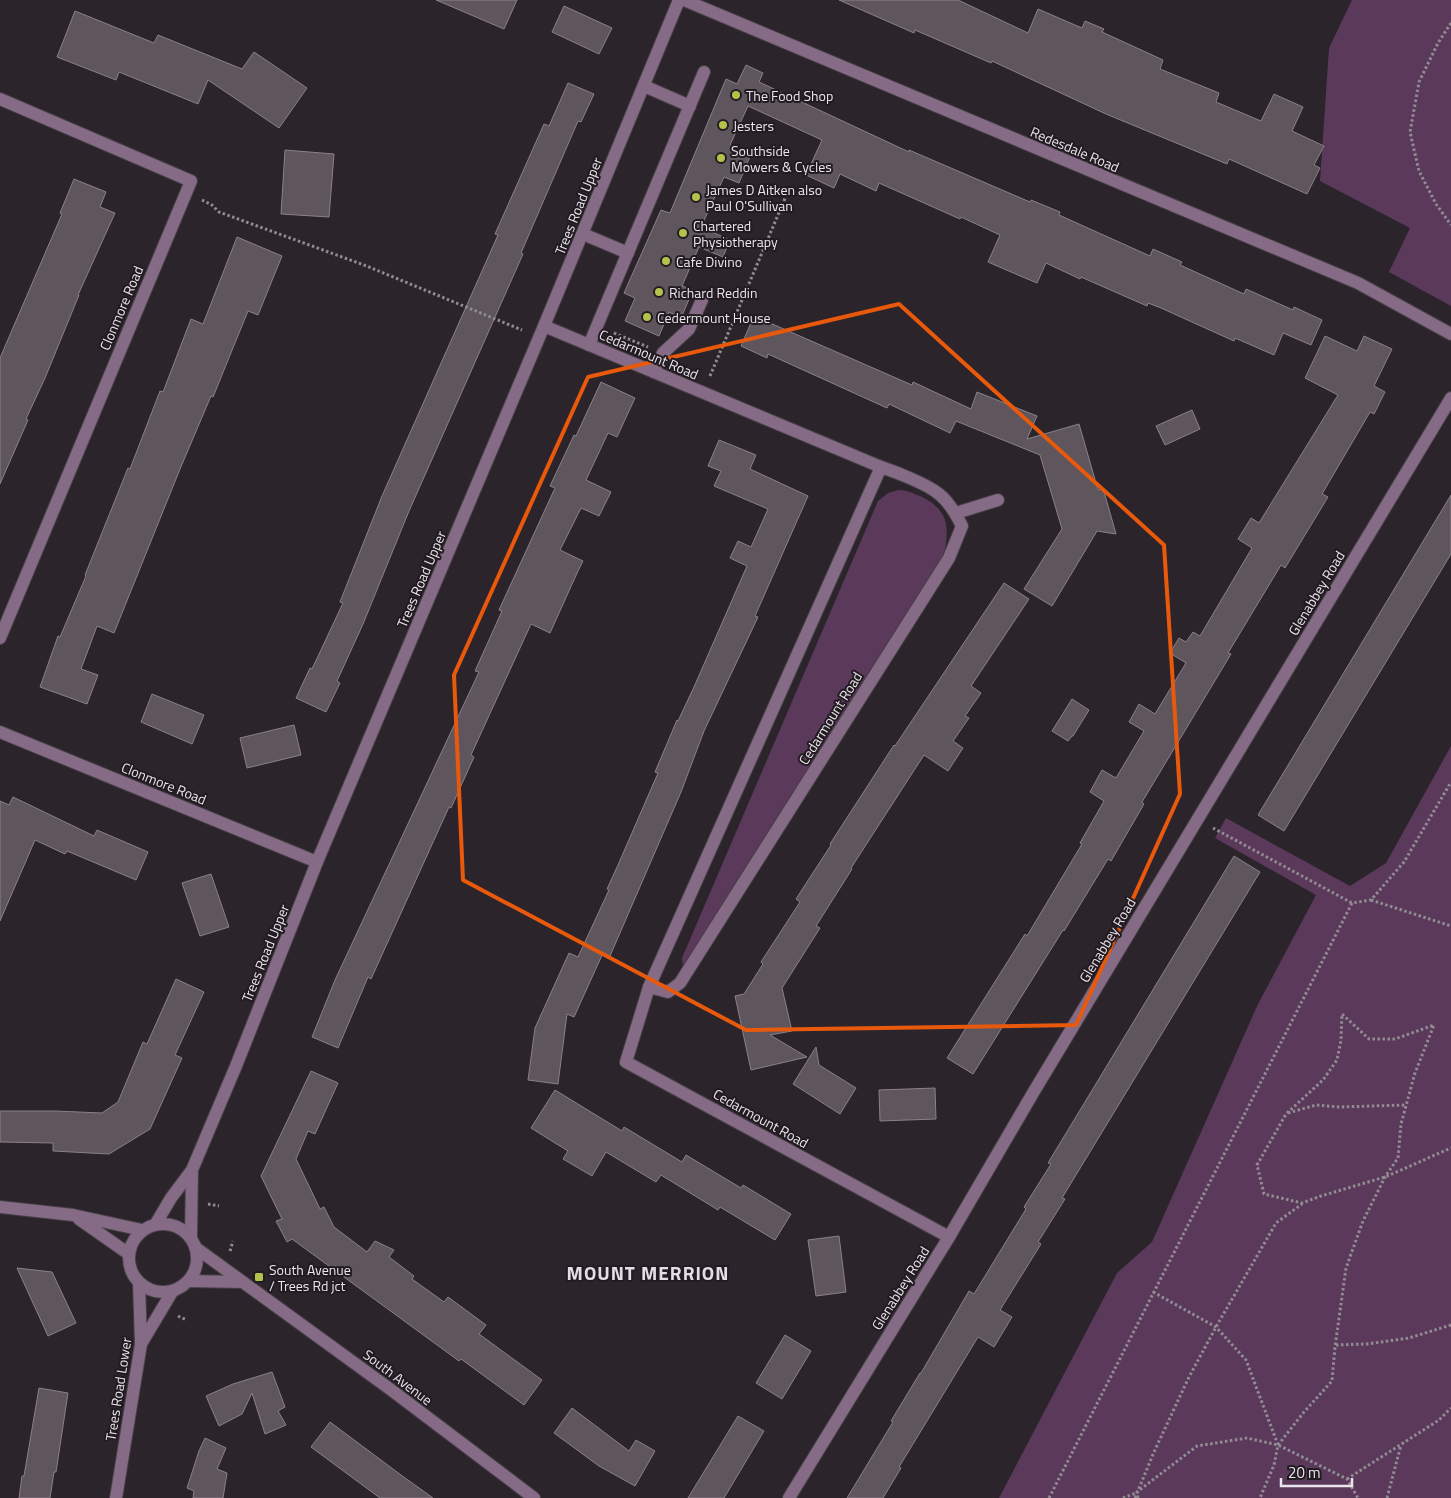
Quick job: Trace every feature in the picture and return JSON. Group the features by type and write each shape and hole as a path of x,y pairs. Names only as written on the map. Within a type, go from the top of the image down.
{"street":[{"name":"Trees Road Upper","path":"192,1170 236,1066 317,862 583,234 679,0"},
{"name":"Redesdale Road","path":"684,0 1358,283 1451,334"},
{"path":"589,345 704,72"},
{"path":"644,86 690,106"},
{"path":"0,99 191,181"},
{"name":"Clonmore Road","path":"0,638 191,181"},
{"path":"583,234 628,254"},
{"path":"654,372 663,353 689,329 702,300"},
{"name":"Cedarmount Road","path":"544,326 903,475 938,493 956,513 962,526 949,558 680,983 668,992 650,987"},
{"name":"Glenabbey Road","path":"789,1498 949,1237 1033,1093 1451,398"},
{"name":"Cedarmount Road","path":"881,467 650,987 626,1062 949,1237"},
{"path":"956,513 998,500"},
{"name":"Clonmore Road","path":"0,732 317,862"},
{"path":"154,1225 192,1170"},
{"path":"192,1170 194,1243 197,1260 195,1271 189,1281 178,1289 172,1292 160,1293 149,1290 132,1275 129,1254 136,1237 142,1230 154,1225 165,1224 175,1226 184,1231 194,1243"},
{"path":"0,1207 73,1215 142,1230"},
{"path":"73,1215 129,1254"},
{"name":"South Avenue","path":"194,1243 242,1282 390,1389 534,1498"},
{"path":"189,1281 242,1282"},
{"name":"Trees Road Lower","path":"116,1498 142,1344 139,1283"},
{"path":"142,1344 172,1292"}],"path":[{"path":"1451,23 1438,43 1419,82 1410,132 1419,171 1436,204 1451,225"},
{"path":"191,181 199,198 212,205 219,212 364,265 526,332 544,326"},
{"path":"703,392 786,196"},
{"path":"607,329 663,353"},
{"path":"1371,900 1404,862 1451,782"},
{"path":"1198,819 1352,903 1371,900 1451,926"},
{"path":"1049,1498 1352,903"},
{"path":"1260,1498 1274,1465 1278,1445 1332,1381 1346,1268 1363,1221 1385,1177 1398,1158 1401,1124 1415,1073 1434,1025 1395,1039 1369,1039 1342,1014 1341,1040 1337,1060 1323,1080 1286,1114 1257,1165 1264,1194 1302,1203"},
{"path":"1286,1114 1316,1105 1339,1107 1406,1106"},
{"path":"1136,1498 1189,1377 1276,1223 1302,1203 1385,1177 1451,1148"},
{"path":"1153,1292 1216,1327 1246,1360 1278,1445"},
{"path":"1336,1345 1367,1344 1409,1338 1451,1325"},
{"path":"1347,1480 1439,1420 1451,1408"},
{"path":"1123,1498 1137,1493 1197,1446 1246,1438 1278,1445 1347,1480 1358,1498"},
{"path":"1387,1498 1394,1479 1401,1444"}],"highlighted area":[{"path":"899,304 1164,545 1180,794 1076,1025 746,1030 463,880 454,675 588,377"}],"shaded area":[{"path":"1352,0 1451,0 1451,306 1389,272 1410,228 1320,181 1329,48"},
{"path":"898,490 920,496 929,501 941,513 945,519 947,535 944,554 683,968 682,958 878,501 888,493"},
{"path":"1451,746 1451,1498 999,1498 1117,1273 1152,1242 1258,1004 1316,895 1215,838 1226,818 1350,886 1386,863"}],"building":[{"path":"436,0 517,0 504,29"},
{"path":"839,0 958,0 1028,33 1038,9 1082,28 1085,21 1104,29 1102,32 1163,60 1160,69 1219,93 1216,102 1261,121 1274,94 1303,107 1292,131 1324,146 1314,165 1320,168 1307,194 1229,159 1227,164 1106,114 992,61 991,63 915,30 914,33"},
{"path":"564,6 612,28 599,54 552,32"},
{"path":"75,11 154,43 158,35 242,69 254,52 307,88 279,128 208,80 198,104 119,72 116,80 57,57"},
{"path":"746,65 763,73 759,82 909,152 909,150 1030,202 1031,200 1060,212 1059,215 1150,256 1153,249 1182,262 1180,265 1244,294 1246,289 1293,310 1294,307 1322,320 1311,345 1283,333 1274,355 1235,338 1234,341 1161,308 1148,303 1147,306 1081,277 1080,279 1046,263 1037,283 1018,275 988,262 1000,235 879,183 876,191 840,174 834,188 806,175 822,140 748,106 730,145 751,154 739,183 724,177 701,227 730,240 723,257 699,247 682,286 693,290 681,318 669,312 659,336 625,321 635,298 624,293 661,210 670,213 726,79 737,84"},
{"path":"568,83 594,94 581,122 578,121 521,253 523,254 409,511 363,624 337,681 340,683 326,712 296,698 343,603 340,602 382,496 498,235 495,234 544,124 549,126"},
{"path":"285,150 334,154 329,217 281,214"},
{"path":"74,179 106,192 100,207 115,213 78,295 0,484 0,358 62,214 60,213"},
{"path":"237,237 282,256 258,315 248,311 213,397 211,396 180,469 114,633 97,626 81,669 98,675 87,704 40,687 58,636 60,637 86,576 128,468 130,469 160,391 163,392 191,319 203,324"},
{"path":"754,316 912,385 913,382 971,409 977,392 1037,416 1027,439 1079,424 1098,490 1103,488 1116,534 1097,531 1052,606 1024,589 1062,529 1040,455 956,421 950,433 889,404 887,408 768,354 767,358 741,346"},
{"path":"1325,336 1357,351 1364,336 1392,349 1374,386 1385,392 1374,414 1370,412 1322,494 1328,497 1285,568 1281,565 1228,653 1231,654 1142,802 1144,804 1111,861 1108,859 973,1074 947,1058 1025,934 1027,936 1082,844 1080,843 1104,801 1090,792 1102,770 1116,778 1144,731 1129,722 1139,704 1155,714 1186,663 1170,653 1179,638 1186,642 1193,632 1200,636 1252,548 1238,539 1251,518 1259,523 1338,395 1305,378"},
{"path":"601,382 635,398 617,437 608,433 586,480 611,492 599,516 581,508 560,550 583,561 550,633 531,624 471,755 474,757 451,808 449,807 371,979 368,977 338,1048 312,1037 335,980 479,672 475,671 502,611 499,610 555,488 550,486"},
{"path":"1192,410 1200,429 1165,445 1156,426"},
{"path":"719,440 756,455 750,469 808,496 755,616 758,617 704,731 681,792 610,956 603,953 574,1017 567,1014 558,1084 528,1080 535,1028 569,953 578,957 609,890 607,889 658,773 655,772 677,720 694,687 747,566 730,558 738,541 751,547 768,509 714,486 721,471 708,466"},
{"path":"1451,495 1451,554 1284,831 1258,815"},
{"path":"1004,583 1029,599 971,686 981,693 965,716 969,718 953,741 963,748 948,771 924,755 851,868 816,926 820,928 782,988 792,1031 770,1035 807,1057 751,1070 735,996 744,994 763,964 761,962 800,902 796,899 830,844 894,745"},
{"path":"152,694 204,715 192,744 141,722"},
{"path":"1072,699 1089,710 1068,741 1052,731"},
{"path":"294,725 301,755 247,768 240,738"},
{"path":"13,797 94,836 97,830 148,852 136,880 67,851 65,854 35,840 0,921 0,801 9,805"},
{"path":"1234,856 1260,872 1062,1198 1065,1199 1038,1242 1041,1244 1000,1310 1012,1317 994,1347 978,1337 899,1467 901,1468 883,1498 847,1498 969,1291 974,1294 1026,1209 1024,1207 1051,1164 1048,1163"},
{"path":"211,874 229,927 200,936 182,883"},
{"path":"176,979 204,992 175,1055 182,1058 150,1129 109,1154 53,1151 53,1143 0,1142 0,1111 102,1113 118,1102 143,1042 147,1044"},
{"path":"816,1047 819,1065 856,1088 840,1114 793,1084"},
{"path":"311,1071 338,1083 315,1134 308,1131 296,1159 320,1209 324,1207 334,1227 367,1252 375,1241 394,1250 389,1257 414,1276 412,1279 444,1302 448,1297 486,1325 479,1334 542,1380 524,1405 461,1359 459,1361 292,1239 287,1242 276,1221 282,1219 261,1176"},
{"path":"935,1088 936,1119 880,1121 879,1090"},
{"path":"555,1090 622,1131 624,1127 682,1162 686,1155 741,1188 743,1185 791,1214 775,1240 720,1207 718,1210 661,1175 656,1182 606,1152 592,1176 563,1159 568,1151 531,1128"},
{"path":"839,1236 846,1292 816,1296 808,1240"},
{"path":"17,1268 52,1272 76,1323 48,1336"},
{"path":"785,1335 811,1351 782,1399 756,1383"},
{"path":"272,1372 285,1407 278,1411 286,1425 265,1434 252,1393 242,1414 219,1426 206,1396 233,1384"},
{"path":"39,1388 68,1393 56,1472 54,1472 50,1498 19,1498 22,1476 24,1476"},
{"path":"572,1408 629,1451 636,1440 655,1451 635,1486 599,1466 554,1433"},
{"path":"738,1416 764,1431 724,1498 688,1498"},
{"path":"330,1422 433,1498 380,1498 311,1447"},
{"path":"205,1438 226,1448 217,1469 227,1473 223,1498 193,1498 194,1491 187,1488"}],"place":[{"name":"The Food Shop","path":"736,95"},
{"name":"Jesters","path":"723,125"},
{"name":"Southside Mowers & Cycles","path":"721,158"},
{"name":"James D Aitken also Paul O'Sullivan","path":"696,197"},
{"name":"Chartered Physiotherapy","path":"683,233"},
{"name":"Cafe Divino","path":"666,261"},
{"name":"Richard Reddin","path":"659,292"},
{"name":"Cedermount House","path":"647,317"},
{"name":"South Avenue / Trees Rd jct","path":"259,1277"}],"district":[{"name":"MOUNT MERRION","path":"648,1272"}]}
